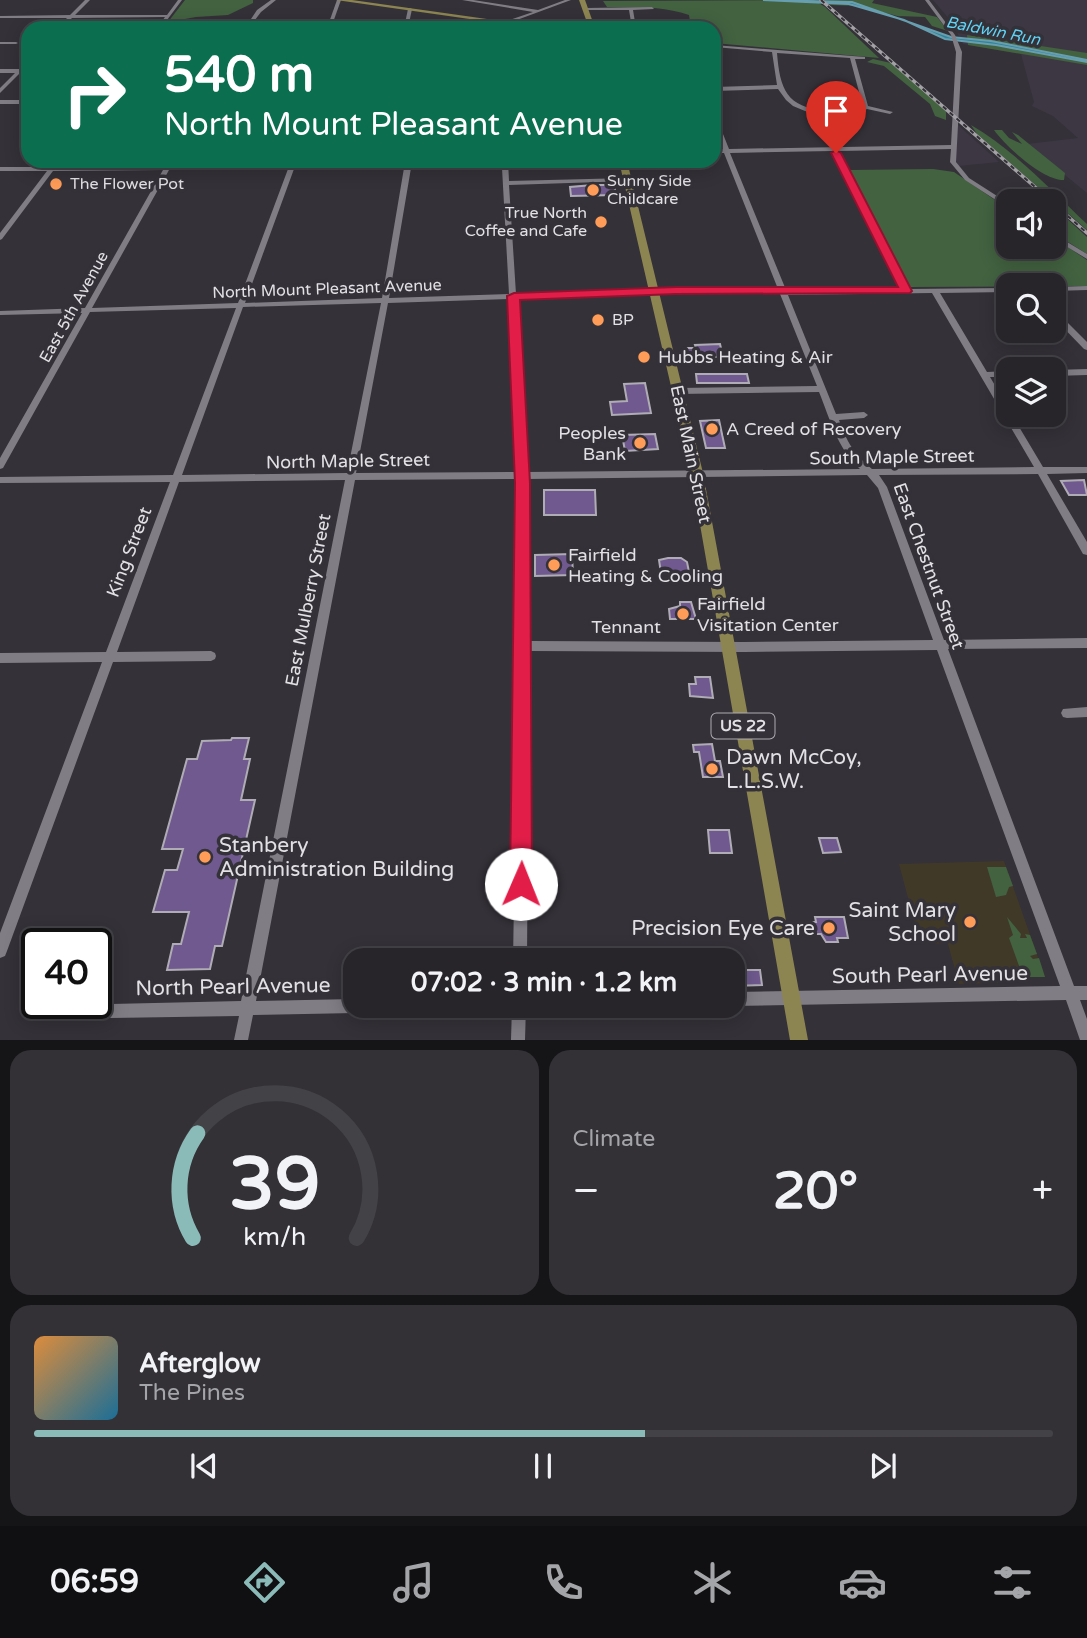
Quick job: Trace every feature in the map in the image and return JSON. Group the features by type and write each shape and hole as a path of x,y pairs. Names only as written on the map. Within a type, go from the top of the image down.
{"main road":[{"path":"339,0 484,21"},
{"path":"582,0 590,21"},
{"name":"East Main Street","path":"625,168 697,473 799,1040"}],"street":[{"path":"67,21 88,0"},
{"path":"0,17 72,16 164,21 180,0"},
{"path":"252,21 259,11 274,0"},
{"path":"332,21 339,0"},
{"path":"464,0 538,11"},
{"path":"510,21 569,0"},
{"path":"927,0 957,42 959,61 953,162 957,171 996,198"},
{"path":"586,9 652,8"},
{"path":"407,21 410,9"},
{"path":"631,9 633,21"},
{"path":"0,43 16,43"},
{"path":"721,47 863,58"},
{"path":"774,51 780,87 789,103 808,112 849,115 866,107 890,112"},
{"path":"852,58 866,107"},
{"path":"0,71 19,71"},
{"path":"0,91 19,71"},
{"path":"721,89 780,87"},
{"path":"0,102 21,102"},
{"name":"East Chestnut Street","path":"721,138 849,455 879,481 882,487 1087,1039"},
{"path":"721,151 953,147"},
{"path":"834,149 906,291"},
{"path":"0,169 52,168"},
{"path":"0,238 52,168"},
{"name":"East 5th Avenue","path":"0,466 168,168"},
{"name":"King Street","path":"0,951 292,168"},
{"name":"East Mulberry Street","path":"241,1040 385,302 408,168"},
{"path":"505,168 522,474 524,646 520,948"},
{"path":"506,183 628,180"},
{"path":"1066,244 1087,257"},
{"path":"1066,289 1087,288"},
{"path":"934,290 996,394"},
{"name":"North Mount Pleasant Avenue","path":"0,313 654,291 996,290"},
{"path":"1066,326 1087,347"},
{"path":"1066,373 1087,372"},
{"path":"984,374 996,374"},
{"path":"678,391 822,389"},
{"path":"832,417 864,415"},
{"path":"1016,427 1087,551"},
{"name":"South Maple Street","path":"697,473 1087,470"},
{"name":"North Maple Street","path":"0,480 697,473"},
{"name":"Tennant","path":"524,646 1087,642"},
{"path":"0,658 211,656"},
{"path":"1068,713 1087,712"},
{"name":"South Pearl Avenue","path":"791,999 1087,993"},
{"path":"745,999 791,999"},
{"name":"North Pearl Avenue","path":"112,1011 343,1006"},
{"path":"518,1040 519,1018"}],"shaded area":[{"path":"933,0 1087,0 1087,193 1027,144 1078,138 1053,116 1032,106 1034,102 1021,54 963,44 951,21"},
{"path":"958,125 999,162 958,166 955,158"},
{"name":"Saint Mary School","path":"1004,861 1045,977 1023,977 998,983 959,984 948,944 920,943 899,864"}],"green space":[{"path":"185,0 253,0 253,3 228,15 169,21"},
{"path":"814,0 825,7 879,58 721,44 721,21 690,21 689,15 659,9 607,7 603,1"},
{"path":"824,0 874,0 872,3 937,17 948,31 932,26 925,17 898,16 909,19 859,6 830,5"},
{"path":"967,35 1087,53 1087,65 968,45"},
{"path":"873,59 891,63 946,110 946,120 935,116 930,104 884,66 867,62"},
{"path":"971,125 1002,146 1051,189 1040,189 977,134"},
{"path":"994,130 1002,130 1009,138 1022,144 1012,132 1018,135 1065,173 1064,180 1036,169 1016,154"},
{"path":"933,169 954,172 996,201 996,259 1066,259 1066,246 1087,260 1087,286 1066,286 1066,273 996,273 996,287 908,287 849,170"},
{"path":"1066,204 1087,224 1087,230 1066,212"},
{"path":"1066,218 1087,237 1087,254 1066,241"},
{"path":"987,867 1006,867 1013,886 1009,887 1006,895 996,897"},
{"path":"1007,917 1021,934 1020,938 1027,938 1025,934 1030,935 1037,954 1030,956 1033,959 1039,958 1045,977 1023,977 1009,938 1013,935"}],"water":[{"path":"763,0 852,2 898,18 849,4"},
{"path":"907,22 951,37 991,41 1087,62 996,45 945,39"}],"building":[{"name":"Sunny Side Childcare","path":"614,185 616,195 571,196 570,187"},
{"path":"720,344 723,357 686,357 685,348"},
{"path":"696,374 747,374 749,383 697,383"},
{"path":"645,383 651,413 612,415 610,402 627,401 624,384"},
{"path":"719,420 725,448 706,448 700,421"},
{"name":"Peoples Bank","path":"655,434 658,449 625,451 622,435"},
{"path":"1084,480 1087,495 1069,495 1061,481"},
{"path":"544,490 595,490 596,515 544,515"},
{"name":"Fairfield Heating & Cooling","path":"572,554 573,575 535,576 535,555"},
{"path":"681,558 687,562 689,572 670,575 661,573 659,560"},
{"name":"Fairfield Visitation Center","path":"680,602 691,602 696,619 670,619 669,609 680,606"},
{"path":"695,677 710,677 713,698 690,696 689,684 696,684"},
{"name":"Stanbery Administration Building","path":"249,738 244,759 250,759 241,800 255,800 222,946 215,946 210,969 167,970 173,944 181,944 189,912 153,912 165,870 177,870 183,849 162,849 187,759 197,759 202,741"},
{"path":"712,744 715,761 720,761 723,777 703,777 699,752 694,752 693,745"},
{"path":"708,830 729,830 732,853 710,853"},
{"path":"819,838 837,838 841,852 823,853"},
{"name":"Precision Eye Care","path":"815,917 844,917 848,938 837,938 838,942 826,942 821,934 813,934 811,922 816,922"},
{"path":"745,970 760,970 762,985 745,986"}],"railway":[{"path":"821,0 1037,189"},
{"path":"1066,215 1087,233"}],"place":[{"name":"The Flower Pot","path":"56,184"},
{"name":"Sunny Side Childcare","path":"593,190"},
{"name":"True North Coffee and Cafe","path":"601,222"},
{"name":"BP","path":"598,320"},
{"name":"Hubbs Heating & Air","path":"644,357"},
{"name":"A Creed of Recovery","path":"712,429"},
{"name":"Peoples Bank","path":"640,443"},
{"name":"Fairfield Heating & Cooling","path":"554,565"},
{"name":"Fairfield Visitation Center","path":"683,614"},
{"name":"Dawn McCoy, L.L.S.W.","path":"712,769"},
{"name":"Stanbery Administration Building","path":"205,857"},
{"name":"Saint Mary School","path":"970,922"},
{"name":"Precision Eye Care","path":"829,928"}],"route":[{"path":"521,884 524,646 522,483 514,296 676,290 906,291 836,153"}],"water label":[{"name":"Baldwin Run","path":"993,31"}]}
